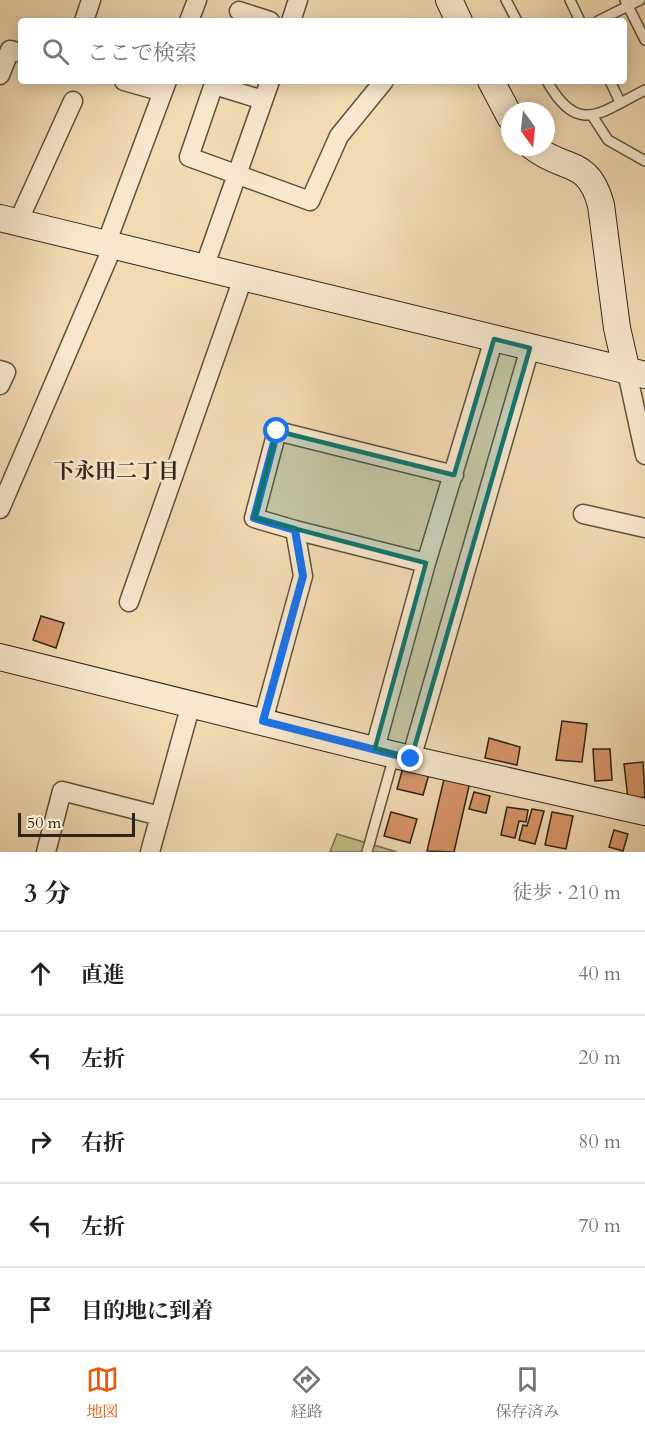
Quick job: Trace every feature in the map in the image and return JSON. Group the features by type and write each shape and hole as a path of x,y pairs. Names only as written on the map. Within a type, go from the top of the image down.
{"street":[{"path":"85,18 91,0"},
{"path":"190,18 197,0"},
{"path":"292,18 298,0"},
{"path":"449,0 458,18"},
{"path":"240,11 261,18"},
{"path":"0,75 10,50 18,52"},
{"path":"0,508 110,245 165,86 149,84"},
{"path":"215,84 189,157 310,201 339,136 382,84"},
{"path":"218,84 263,100"},
{"path":"204,268 269,84"},
{"path":"492,84 502,102"},
{"path":"73,101 9,220 636,374"},
{"path":"551,156 586,174 596,188 601,206 617,328 636,374 645,455"},
{"path":"129,602 243,278"},
{"path":"393,753 426,563 494,339"},
{"path":"393,753 530,348"},
{"path":"0,370 6,372 0,385"},
{"path":"426,563 254,518 277,431 454,475"},
{"path":"583,514 645,528"},
{"path":"263,721 303,576 295,530"},
{"path":"0,657 645,812"},
{"path":"150,852 191,704"},
{"path":"46,852 62,791 160,816"}],"lane":[{"path":"506,0 515,18"},
{"path":"570,0 579,18"},
{"path":"603,18 626,3 640,0"},
{"path":"626,3 645,40"},
{"path":"549,84 557,98 577,114 593,117 645,90"},
{"path":"611,84 620,102"},
{"path":"593,117 608,140 645,161"},
{"path":"367,852 393,753"}],"highlighted area":[{"path":"494,339 530,348 411,759 375,748 426,563 254,518 277,431 454,475"}],"shaded area":[{"path":"337,834 397,852 330,852"}],"building":[{"path":"41,616 64,623 56,648 33,640"},
{"path":"562,721 587,724 582,762 556,760"},
{"path":"489,738 520,747 517,765 485,758"},
{"path":"593,749 610,749 612,780 595,781"},
{"path":"643,762 645,797 628,799 624,764"},
{"path":"404,764 430,771 423,795 397,789"},
{"path":"445,775 470,782 454,852 427,851"},
{"path":"474,792 490,796 486,813 469,809"},
{"path":"507,807 528,810 526,822 519,821 515,838 501,835"},
{"path":"532,809 544,811 535,844 519,840 523,825 527,826"},
{"path":"391,812 417,819 410,843 384,836"},
{"path":"552,812 573,816 566,849 545,845"},
{"path":"614,830 628,834 623,851 609,847"}],"district":[{"name":"下永田二丁目","path":"116,471"}],"route":[{"path":"277,431 254,518 295,530 303,576 263,721 411,759"}]}
